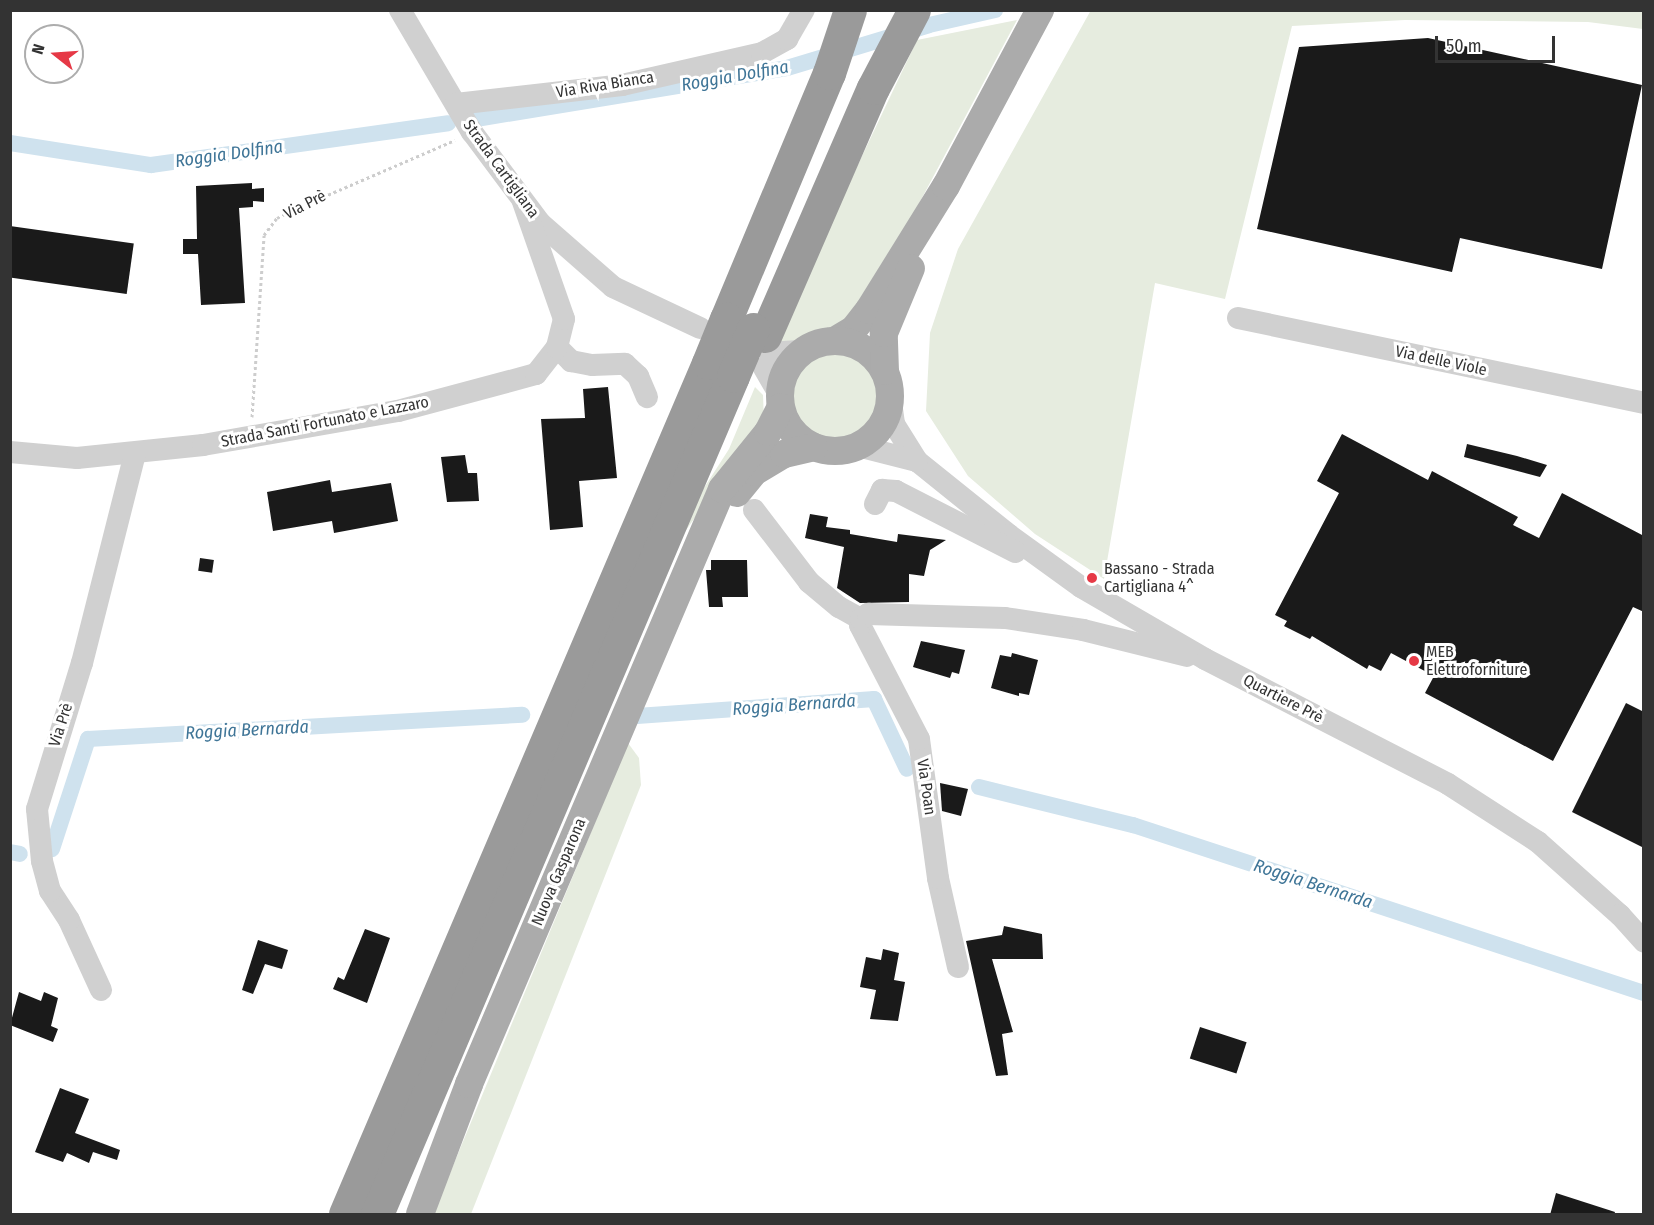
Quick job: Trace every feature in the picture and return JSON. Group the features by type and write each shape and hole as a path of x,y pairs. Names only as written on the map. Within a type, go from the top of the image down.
{"highway":[{"path":"377,1215 674,515 737,352 850,10"},
{"path":"737,352 840,162 878,60 890,10"},
{"path":"345,1215 737,352 878,60 914,10"}],"main road":[{"path":"802,351 836,340 854,328 869,310 946,186 1040,10"},
{"path":"858,446 882,425 887,383 884,333 946,186"},
{"path":"836,340 856,344 873,355 887,383"},
{"name":"Nuova Gasparona","path":"420,1215 469,1084 722,489 768,432 780,401 790,363 802,351"},
{"path":"780,401 787,424 814,447"},
{"name":"Nuova Gasparona","path":"705,532 754,472 784,454 814,447 844,450 858,446"}],"street":[{"name":"Strada Cartigliana","path":"400,10 472,132 522,202 578,259 613,287 737,352 802,351"},
{"name":"Via Riva Bianca","path":"456,104 622,85 762,53 787,39 804,10"},
{"name":"Strada Santi Fortunato e Lazzaro","path":"10,452 77,458 135,454 251,437 398,411 506,384 536,374 557,347 564,319 554,283 522,202"},
{"path":"554,283 578,259"},
{"name":"Via delle Viole","path":"1238,318 1644,403"},
{"path":"557,347 571,361 592,365 626,364 638,376 647,397"},
{"path":"737,352 780,401"},
{"name":"Quartiere Prè","path":"887,383 894,424 917,461 1036,555 1081,587 1204,659 1448,784 1538,842 1620,915 1644,942"},
{"name":"Quartiere Prè","path":"858,446 917,461"},
{"name":"Via Prè","path":"100,990 69,920 50,891 42,861 37,809 82,663 135,454"},
{"path":"875,504 882,490 896,491 1013,552 1036,555"},
{"path":"754,510 809,582 838,607 861,619 868,614 1005,618 1083,630 1204,659"},
{"name":"Via Poan","path":"861,619 860,625 919,739 938,878 958,967"}],"path":[{"name":"Via Prè","path":"251,437 264,235 277,219 295,208 472,132"}],"shaded area":[{"path":"1091,10 1644,11 1643,29 1588,22 1405,20 1292,26 1225,299 1155,283 1104,579 1035,534 968,476 926,411 930,333 958,249"},
{"path":"1017,20 916,209 839,332 786,346 773,344 917,40"},
{"path":"828,353 844,353 867,365 876,379 879,396 876,413 867,427 844,439 828,439 812,432 800,420 793,404 793,388 800,372 812,360"},
{"path":"755,387 763,395 764,421 679,540 695,502 729,449"},
{"path":"628,743 639,758 641,785 471,1214 433,1214"}],"building":[{"path":"1428,38 1642,85 1602,269 1460,238 1452,272 1257,229 1299,47"},
{"path":"252,183 252,189 264,188 264,202 253,201 253,207 239,208 245,303 201,305 198,254 183,254 183,239 197,239 196,186"},
{"path":"10,226 134,243 127,294 10,278"},
{"path":"608,387 617,478 579,481 583,527 550,530 541,419 585,418 583,389"},
{"path":"1342,434 1428,480 1432,471 1518,517 1513,525 1539,538 1562,493 1644,536 1644,612 1633,607 1553,761 1425,693 1434,676 1391,653 1381,671 1369,665 1367,669 1312,636 1310,639 1284,626 1287,621 1275,615 1339,493 1317,481"},
{"path":"1467,444 1547,465 1540,477 1464,457"},
{"path":"465,455 468,473 477,473 479,501 447,502 441,457"},
{"path":"330,480 332,492 391,483 398,521 334,533 332,521 273,531 267,492"},
{"path":"810,514 828,517 826,527 850,530 850,534 897,542 898,534 946,540 930,550 924,576 909,574 909,602 860,603 837,588 844,547 805,538"},
{"path":"200,558 214,560 212,573 198,571"},
{"path":"711,560 747,560 748,597 722,597 723,607 709,607 706,570 711,570"},
{"path":"921,641 965,650 959,674 952,672 950,678 913,667"},
{"path":"1012,653 1038,660 1029,695 1019,693 1019,696 991,688 1000,655 1011,657"},
{"path":"1626,703 1644,712 1644,848 1572,812"},
{"path":"940,783 968,789 961,816 942,811"},
{"path":"1004,926 1042,934 1043,959 992,959 1013,1032 1002,1034 1008,1075 996,1076 966,941 1002,935"},
{"path":"365,929 390,938 367,1003 333,989 338,977 344,980"},
{"path":"258,940 288,950 282,969 265,964 253,994 242,990"},
{"path":"883,949 899,953 894,980 905,982 898,1021 870,1019 876,990 860,987 866,957 881,960"},
{"path":"19,992 41,1001 44,992 58,998 51,1026 58,1029 53,1042 10,1025"},
{"path":"1200,1027 1247,1042 1236,1074 1190,1058"},
{"path":"60,1088 89,1099 75,1133 120,1150 117,1160 93,1152 89,1163 67,1153 63,1162 35,1152"},
{"path":"1556,1193 1615,1212 1614,1215 1550,1215"}],"waterway":[{"name":"Roggia Dolfina","path":"470,120 787,68 929,25 995,10"},
{"name":"Roggia Dolfina","path":"10,143 151,165 448,123"},
{"name":"Roggia Bernarda","path":"637,716 874,699 907,769"},
{"name":"Roggia Bernarda","path":"52,849 88,739 522,715"},
{"name":"Roggia Bernarda","path":"979,787 1133,825 1644,993"},
{"name":"Roggia Bernarda","path":"10,852 20,854"}],"place":[{"name":"Bassano - Strada Cartigliana 4^","path":"1092,578"},
{"name":"MEB Elettroforniture","path":"1414,661"}]}
